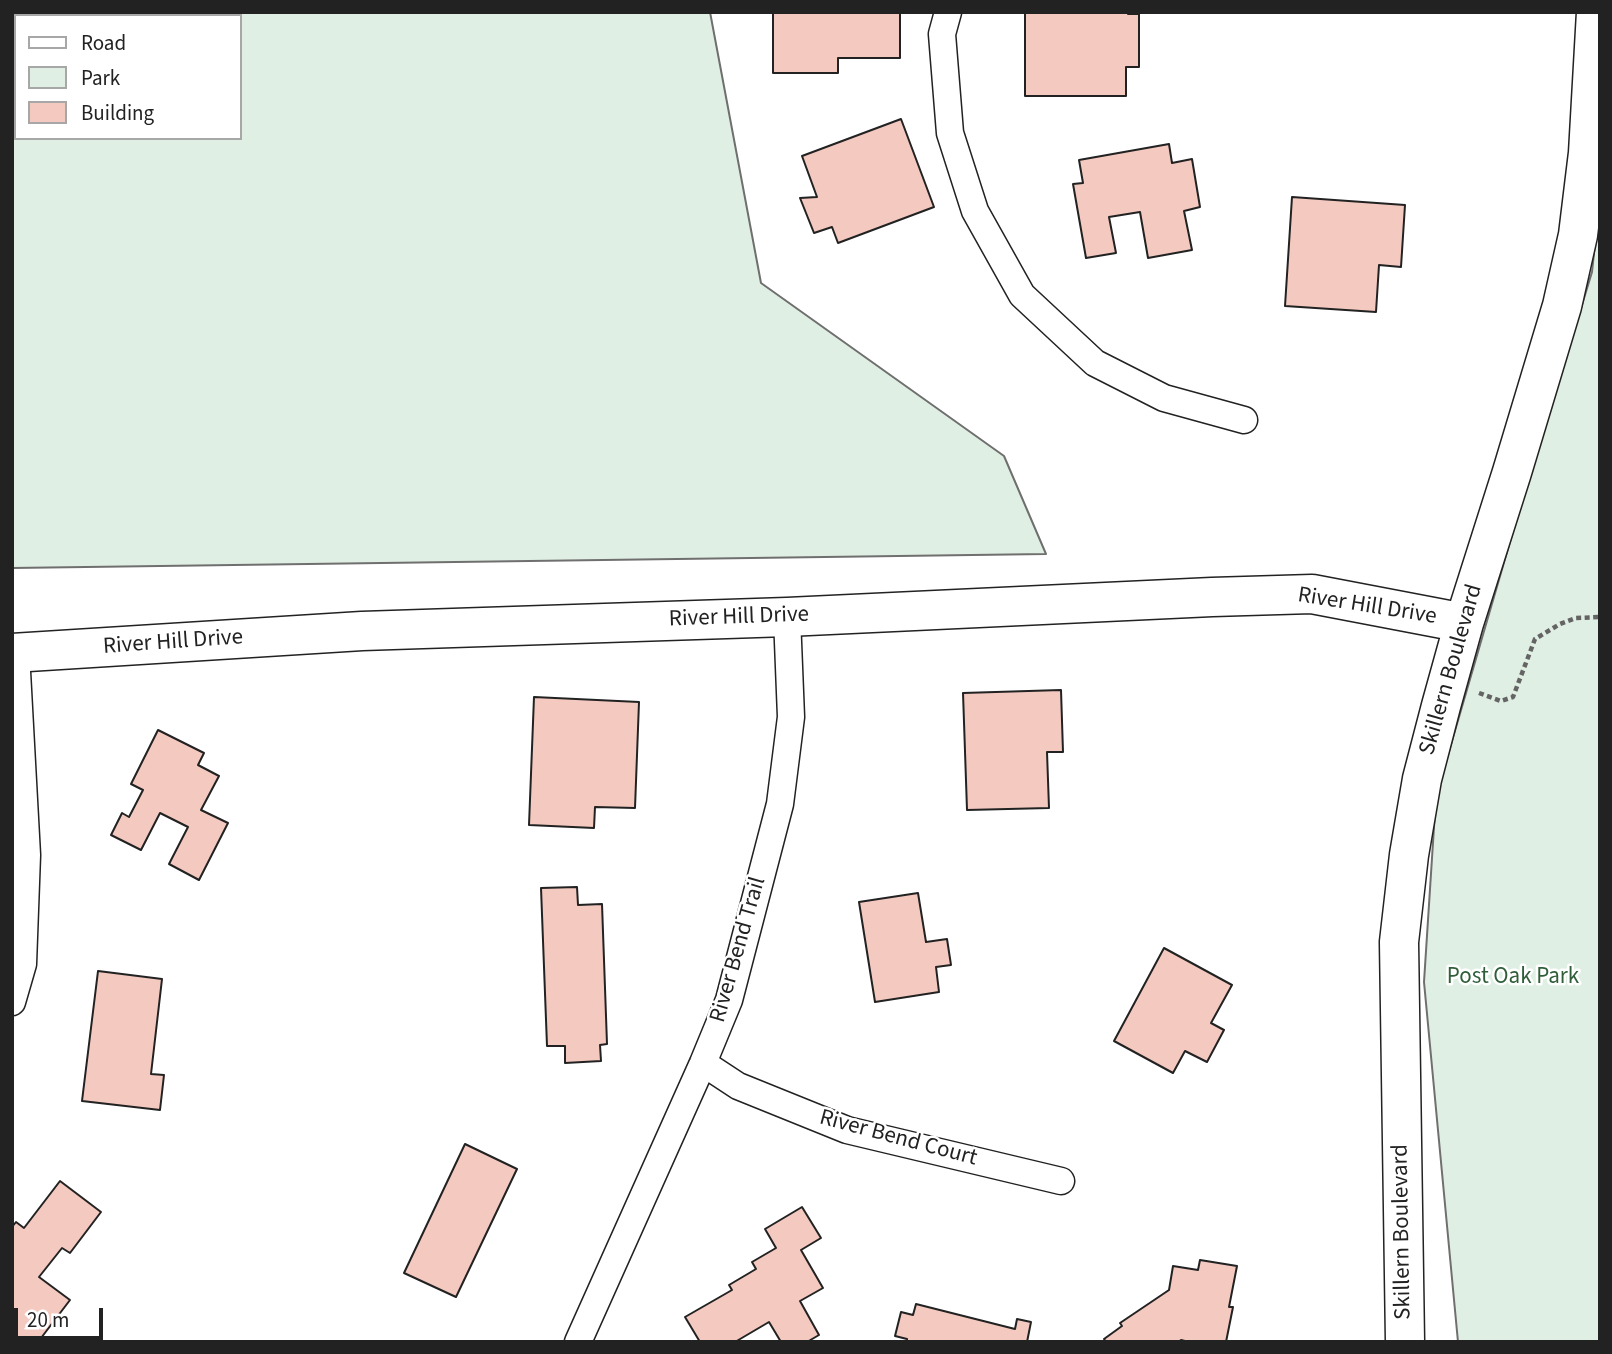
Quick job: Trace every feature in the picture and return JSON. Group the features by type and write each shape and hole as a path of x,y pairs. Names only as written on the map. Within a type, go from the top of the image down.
{"street":[{"path":"948,12 942,34 950,133 975,211 1022,295 1096,363 1164,398 1244,420"},
{"name":"Skillern Boulevard","path":"1405,1342 1399,942 1409,855 1422,779 1447,683 1562,306 1578,235 1588,153 1596,12"},
{"name":"River Hill Drive","path":"14,653 362,631 787,617 1312,594 1464,623"},
{"name":"River Bend Trail","path":"578,1342 729,1000 780,804 791,717 787,617"},
{"path":"12,1002 23,964 27,855 14,653"},
{"name":"River Bend Court","path":"703,1063 738,1086 847,1130 1060,1181"}],"path":[{"path":"1447,683 1501,701 1513,697 1535,639 1576,618 1600,617"}],"green space":[{"path":"12,12 710,12 761,283 1004,456 1046,554 12,568"},
{"name":"Post Oak Park","path":"1600,197 1600,1342 1458,1342 1424,982 1436,796 1592,272"}],"building":[{"path":"773,12 900,12 900,58 838,58 838,73 773,73"},
{"path":"1025,12 1139,14 1139,67 1126,67 1126,96 1025,96"},
{"path":"901,119 934,207 838,243 832,227 814,233 800,198 817,197 802,156"},
{"path":"1169,144 1172,163 1192,159 1200,207 1184,211 1192,250 1148,258 1140,212 1109,217 1116,253 1086,258 1073,184 1083,183 1079,160"},
{"path":"1292,197 1405,205 1401,267 1379,265 1376,312 1285,306"},
{"path":"1061,690 1063,752 1047,752 1049,808 967,810 963,693"},
{"path":"534,697 639,702 635,808 595,807 594,828 529,825"},
{"path":"158,730 204,753 198,765 219,776 201,810 228,823 199,880 169,864 188,827 160,813 141,850 111,835 122,813 129,817 143,790 131,784"},
{"path":"577,887 578,905 602,904 607,1044 600,1045 601,1061 565,1063 565,1046 547,1046 541,888"},
{"path":"918,893 926,942 947,939 951,965 936,967 939,992 875,1002 859,902"},
{"path":"1164,948 1232,985 1211,1023 1224,1030 1207,1062 1185,1051 1173,1073 1114,1041"},
{"path":"98,971 162,979 151,1074 164,1075 160,1110 82,1101"},
{"path":"465,1144 517,1169 456,1297 404,1273"},
{"path":"60,1181 101,1212 70,1253 62,1248 39,1277 70,1300 38,1342 12,1342 12,1227 16,1222 24,1228"},
{"path":"802,1207 821,1238 801,1250 823,1288 800,1301 819,1335 807,1342 781,1342 769,1322 735,1342 700,1342 685,1317 732,1290 729,1285 756,1269 752,1262 776,1248 765,1229"},
{"path":"1200,1260 1237,1266 1226,1342 1106,1342 1104,1339 1122,1326 1120,1323 1169,1290 1173,1266 1198,1270"},
{"path":"916,1304 1015,1329 1017,1319 1031,1322 1027,1342 907,1342 907,1339 895,1336 901,1312 913,1315"}]}
